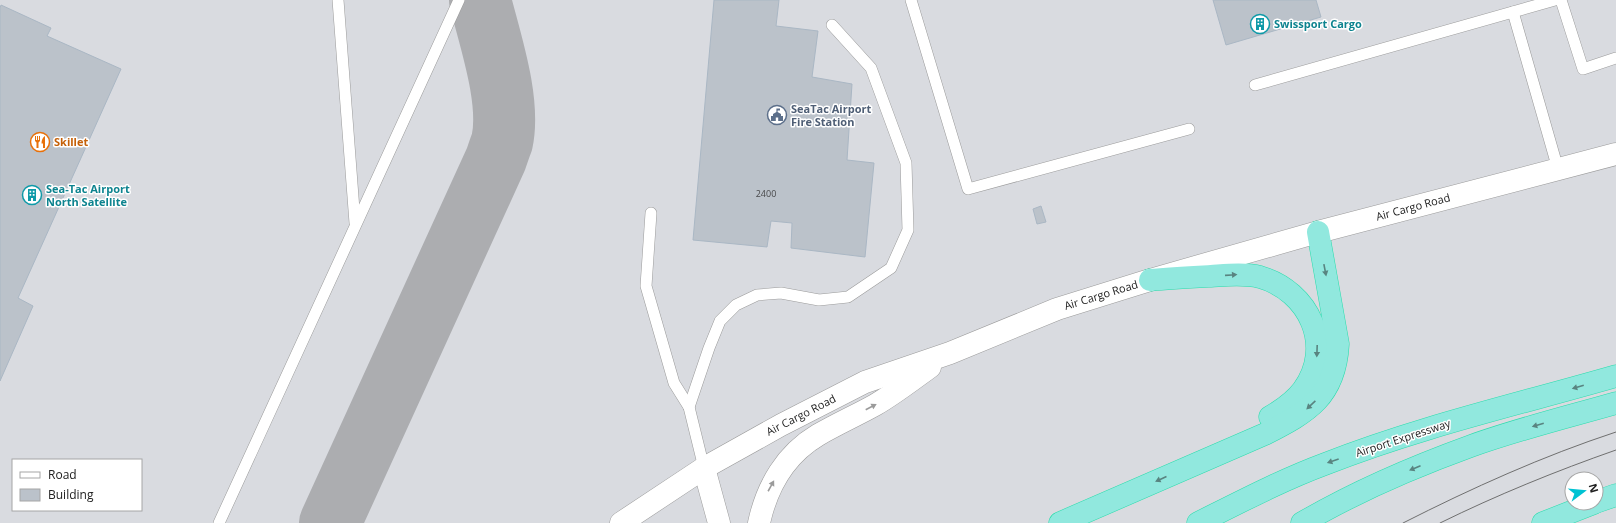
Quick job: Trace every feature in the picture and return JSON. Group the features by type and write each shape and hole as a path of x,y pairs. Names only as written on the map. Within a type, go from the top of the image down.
{"highway":[{"path":"1060,523 1265,434 1294,419 1315,402 1330,383 1334,370 1338,344 1318,232"},
{"path":"1150,280 1243,274 1258,276 1281,286 1291,293 1302,304 1314,329 1317,342 1315,368 1302,391 1291,403 1278,412 1196,463"},
{"name":"Airport Expressway","path":"1198,523 1287,479 1325,464 1407,436 1616,376"},
{"path":"1302,523 1345,500 1428,463 1478,444 1616,403"},
{"path":"1604,500 1616,495"},
{"path":"1543,523 1574,511"}],"street":[{"name":"Air Cargo Road","path":"621,523 704,468 781,424 865,382 950,353 1057,309 1150,280 1318,232 1616,154"},
{"path":"760,523 768,492 779,472 791,457 817,435 877,404 950,353"},
{"path":"704,468 719,523"}],"lane":[{"path":"338,0 355,224"},
{"path":"219,523 459,0"},
{"path":"911,0 968,190 1189,129"},
{"path":"1255,85 1555,0"},
{"path":"1561,0 1583,69 1616,58"},
{"path":"1513,12 1558,169"},
{"path":"689,407 720,321 736,305 757,295 781,293 819,300 848,297 891,268 908,230 906,163 871,68 832,25"},
{"path":"651,213 646,286 674,383 689,407 704,468"}],"shaded area":[{"path":"0,0 1616,0 1616,523 0,523"}],"building":[{"name":"SeaTac Airport Fire Station","path":"714,0 779,0 776,26 818,31 812,77 852,84 847,160 874,163 865,257 791,248 792,223 771,221 767,247 693,240"},
{"name":"Swissport Cargo","path":"1213,0 1316,0 1321,17 1226,45"},
{"name":"Sea-Tac Airport North Satellite","path":"1,5 51,28 47,36 121,69 18,298 33,306 0,381 0,8"},
{"path":"1041,206 1046,222 1037,224 1033,209"}],"taxiway":[{"path":"330,523 496,159 502,142 504,126 502,90 494,52 480,0"}],"tram line":[{"path":"1403,523 1508,473 1562,451 1616,432"},
{"path":"1440,523 1527,484 1616,450"}],"place":[{"name":"Swissport Cargo","path":"1260,24"},
{"name":"SeaTac Airport Fire Station","path":"777,115"},
{"name":"Skillet","path":"40,142"},
{"name":"Sea-Tac Airport North Satellite","path":"32,195"}]}
